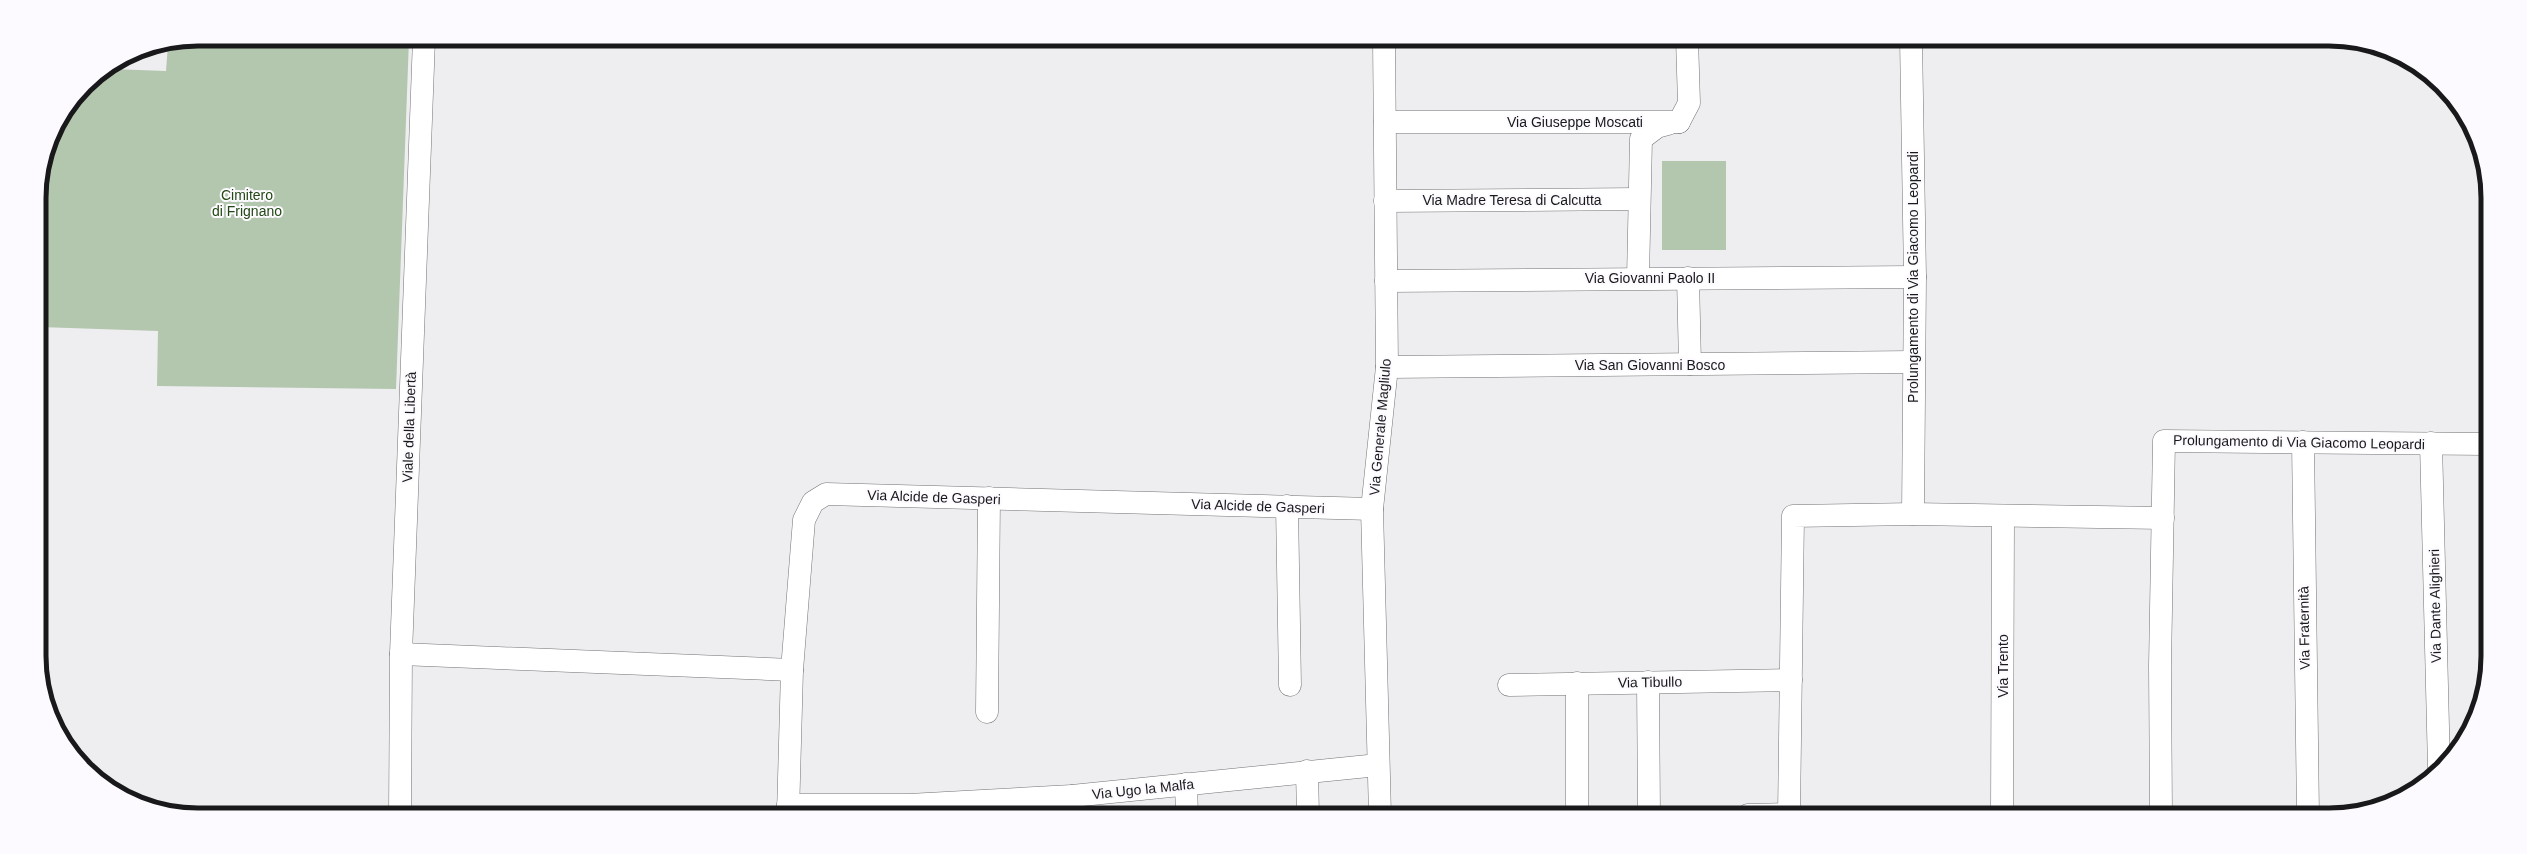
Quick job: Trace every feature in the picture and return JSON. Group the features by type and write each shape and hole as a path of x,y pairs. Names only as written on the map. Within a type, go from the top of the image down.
{"street":[{"name":"Viale della Libertà","path":"400,808 401,654 424,46"},
{"name":"Via Generale Magliulo","path":"1380,808 1372,509 1387,367 1384,201 1384,46"},
{"path":"1638,278 1641,139 1657,127 1679,122 1689,103 1687,46"},
{"name":"Prolungamento di Via Giacomo Leopardi","path":"1911,46 1915,277 1913,362 1913,514"},
{"name":"Via Giuseppe Moscati","path":"1384,122 1679,122"},
{"name":"Via Madre Teresa di Calcutta","path":"1384,201 1639,199"},
{"name":"Via Giovanni Paolo II","path":"1386,280 1915,277"},
{"path":"1688,278 1690,364"},
{"name":"Via San Giovanni Bosco","path":"1387,367 1913,362"},
{"name":"Prolungamento di Via Giacomo Leopardi","path":"2161,808 2160,666 2164,441 2481,444"},
{"name":"Via Fraternità","path":"2302,442 2308,808"},
{"name":"Via Dante Alighieri","path":"2431,443 2439,760"},
{"name":"Via Alcide de Gasperi","path":"788,808 792,670 804,520 813,502 826,494 1372,509"},
{"path":"987,712 989,498"},
{"path":"1287,506 1290,685"},
{"path":"1789,808 1793,516 1913,514 2003,517 2163,518"},
{"name":"Via Trento","path":"2002,808 2003,517"},
{"path":"401,654 792,670"},
{"name":"Via Tibullo","path":"1509,685 1790,680"},
{"path":"1648,682 1649,808"},
{"path":"1577,683 1577,808"},
{"name":"Via Ugo la Malfa","path":"836,808 909,805 1072,806 1186,784 1307,770 1378,765"},
{"path":"1307,770 1308,808"},
{"path":"1186,784 1187,808"}],"green space":[{"name":"Cimitero di Frignano","path":"188,46 409,46 396,389 157,386 158,331 46,327 46,188 54,149 66,122 84,98 106,77 118,69 166,71 168,49"},
{"path":"1662,161 1726,161 1726,250 1662,250"}]}
